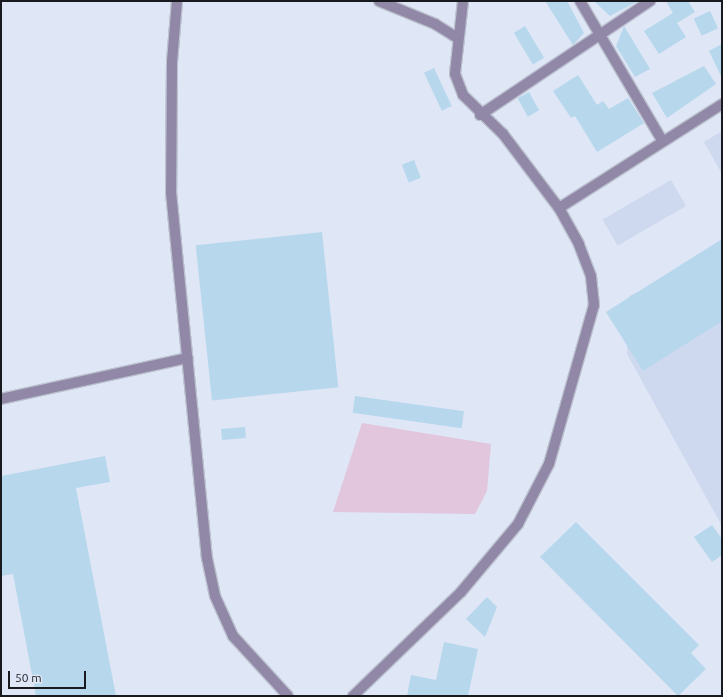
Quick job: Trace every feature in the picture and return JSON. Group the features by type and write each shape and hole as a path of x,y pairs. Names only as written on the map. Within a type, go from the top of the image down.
{"street":[{"path":"177,1 172,62 171,192 207,558 215,596 233,636 288,696"},
{"path":"379,1 436,24 457,38"},
{"path":"353,696 461,592 518,524 549,464 594,305 591,276 579,244 559,208 503,134 480,115 463,95 455,74 457,38 463,1"},
{"path":"580,1 662,140"},
{"path":"480,115 600,36 650,1"},
{"path":"559,208 662,140 722,104"},
{"path":"1,399 188,358"}],"shaded area":[{"path":"722,131 722,174 704,142"},
{"path":"671,180 686,206 618,245 603,220"},
{"path":"722,252 722,526 627,354 629,296"},
{"path":"362,423 491,444 487,491 475,514 333,512"}],"building":[{"path":"545,1 567,1 584,33 573,45"},
{"path":"594,1 638,1 610,16"},
{"path":"666,1 688,1 695,12 677,23 686,37 659,54 644,31 673,13"},
{"path":"710,11 718,28 702,36 694,19"},
{"path":"525,26 544,58 533,64 514,33"},
{"path":"624,26 650,69 635,77 616,46"},
{"path":"722,44 722,78 709,51"},
{"path":"704,66 716,84 667,118 652,93"},
{"path":"434,68 452,106 442,111 424,73"},
{"path":"578,75 597,105 603,101 609,109 628,98 644,123 597,152 575,116 571,118 553,91"},
{"path":"529,92 539,110 528,117 518,98"},
{"path":"414,160 421,178 409,182 402,165"},
{"path":"322,232 338,387 212,400 196,245"},
{"path":"722,239 722,321 643,371 606,312"},
{"path":"355,396 464,411 462,428 353,413"},
{"path":"245,427 246,438 222,440 221,429"},
{"path":"105,456 110,482 76,488 116,696 36,696 13,574 1,576 1,476"},
{"path":"576,522 699,645 691,653 706,669 678,696 540,557"},
{"path":"712,525 722,539 722,555 712,562 694,537"},
{"path":"487,597 497,607 485,637 466,619"},
{"path":"444,642 478,649 468,696 407,696 411,675 436,680"}]}
